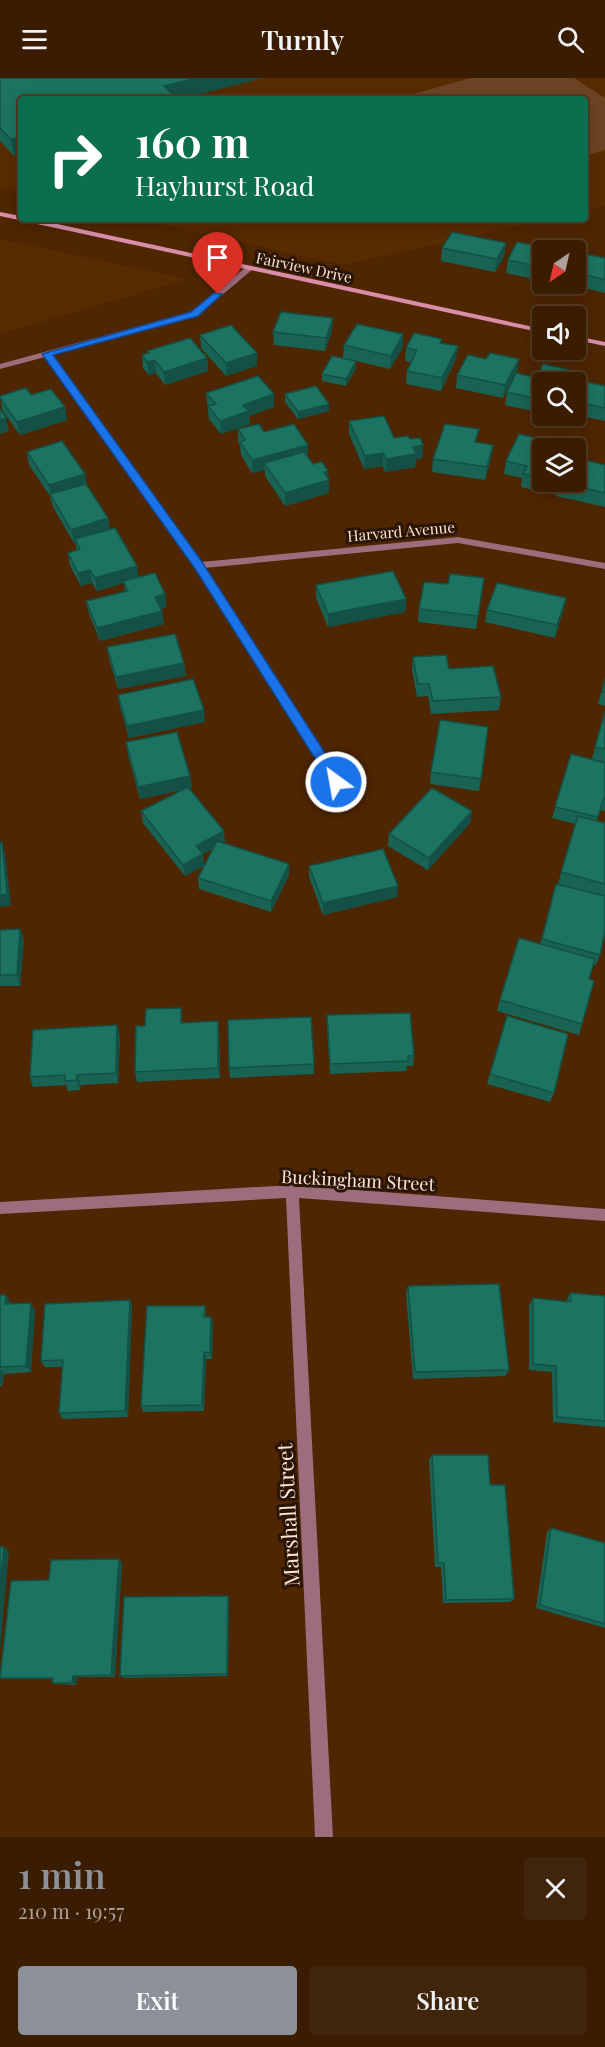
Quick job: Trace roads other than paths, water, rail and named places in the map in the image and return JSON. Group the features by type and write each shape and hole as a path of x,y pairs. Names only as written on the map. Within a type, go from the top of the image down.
{"main road":[{"name":"Fairview Drive","path":"0,214 18,218"},
{"name":"Fairview Drive","path":"37,222 532,329"},
{"path":"586,340 605,344"}],"street":[{"path":"0,368 194,314 249,269"},
{"path":"47,354 198,565 336,782"},
{"name":"Harvard Avenue","path":"198,565 458,540 605,566"},
{"name":"Buckingham Street","path":"0,1208 292,1191 605,1215"},
{"name":"Marshall Street","path":"292,1191 324,1837"}]}
